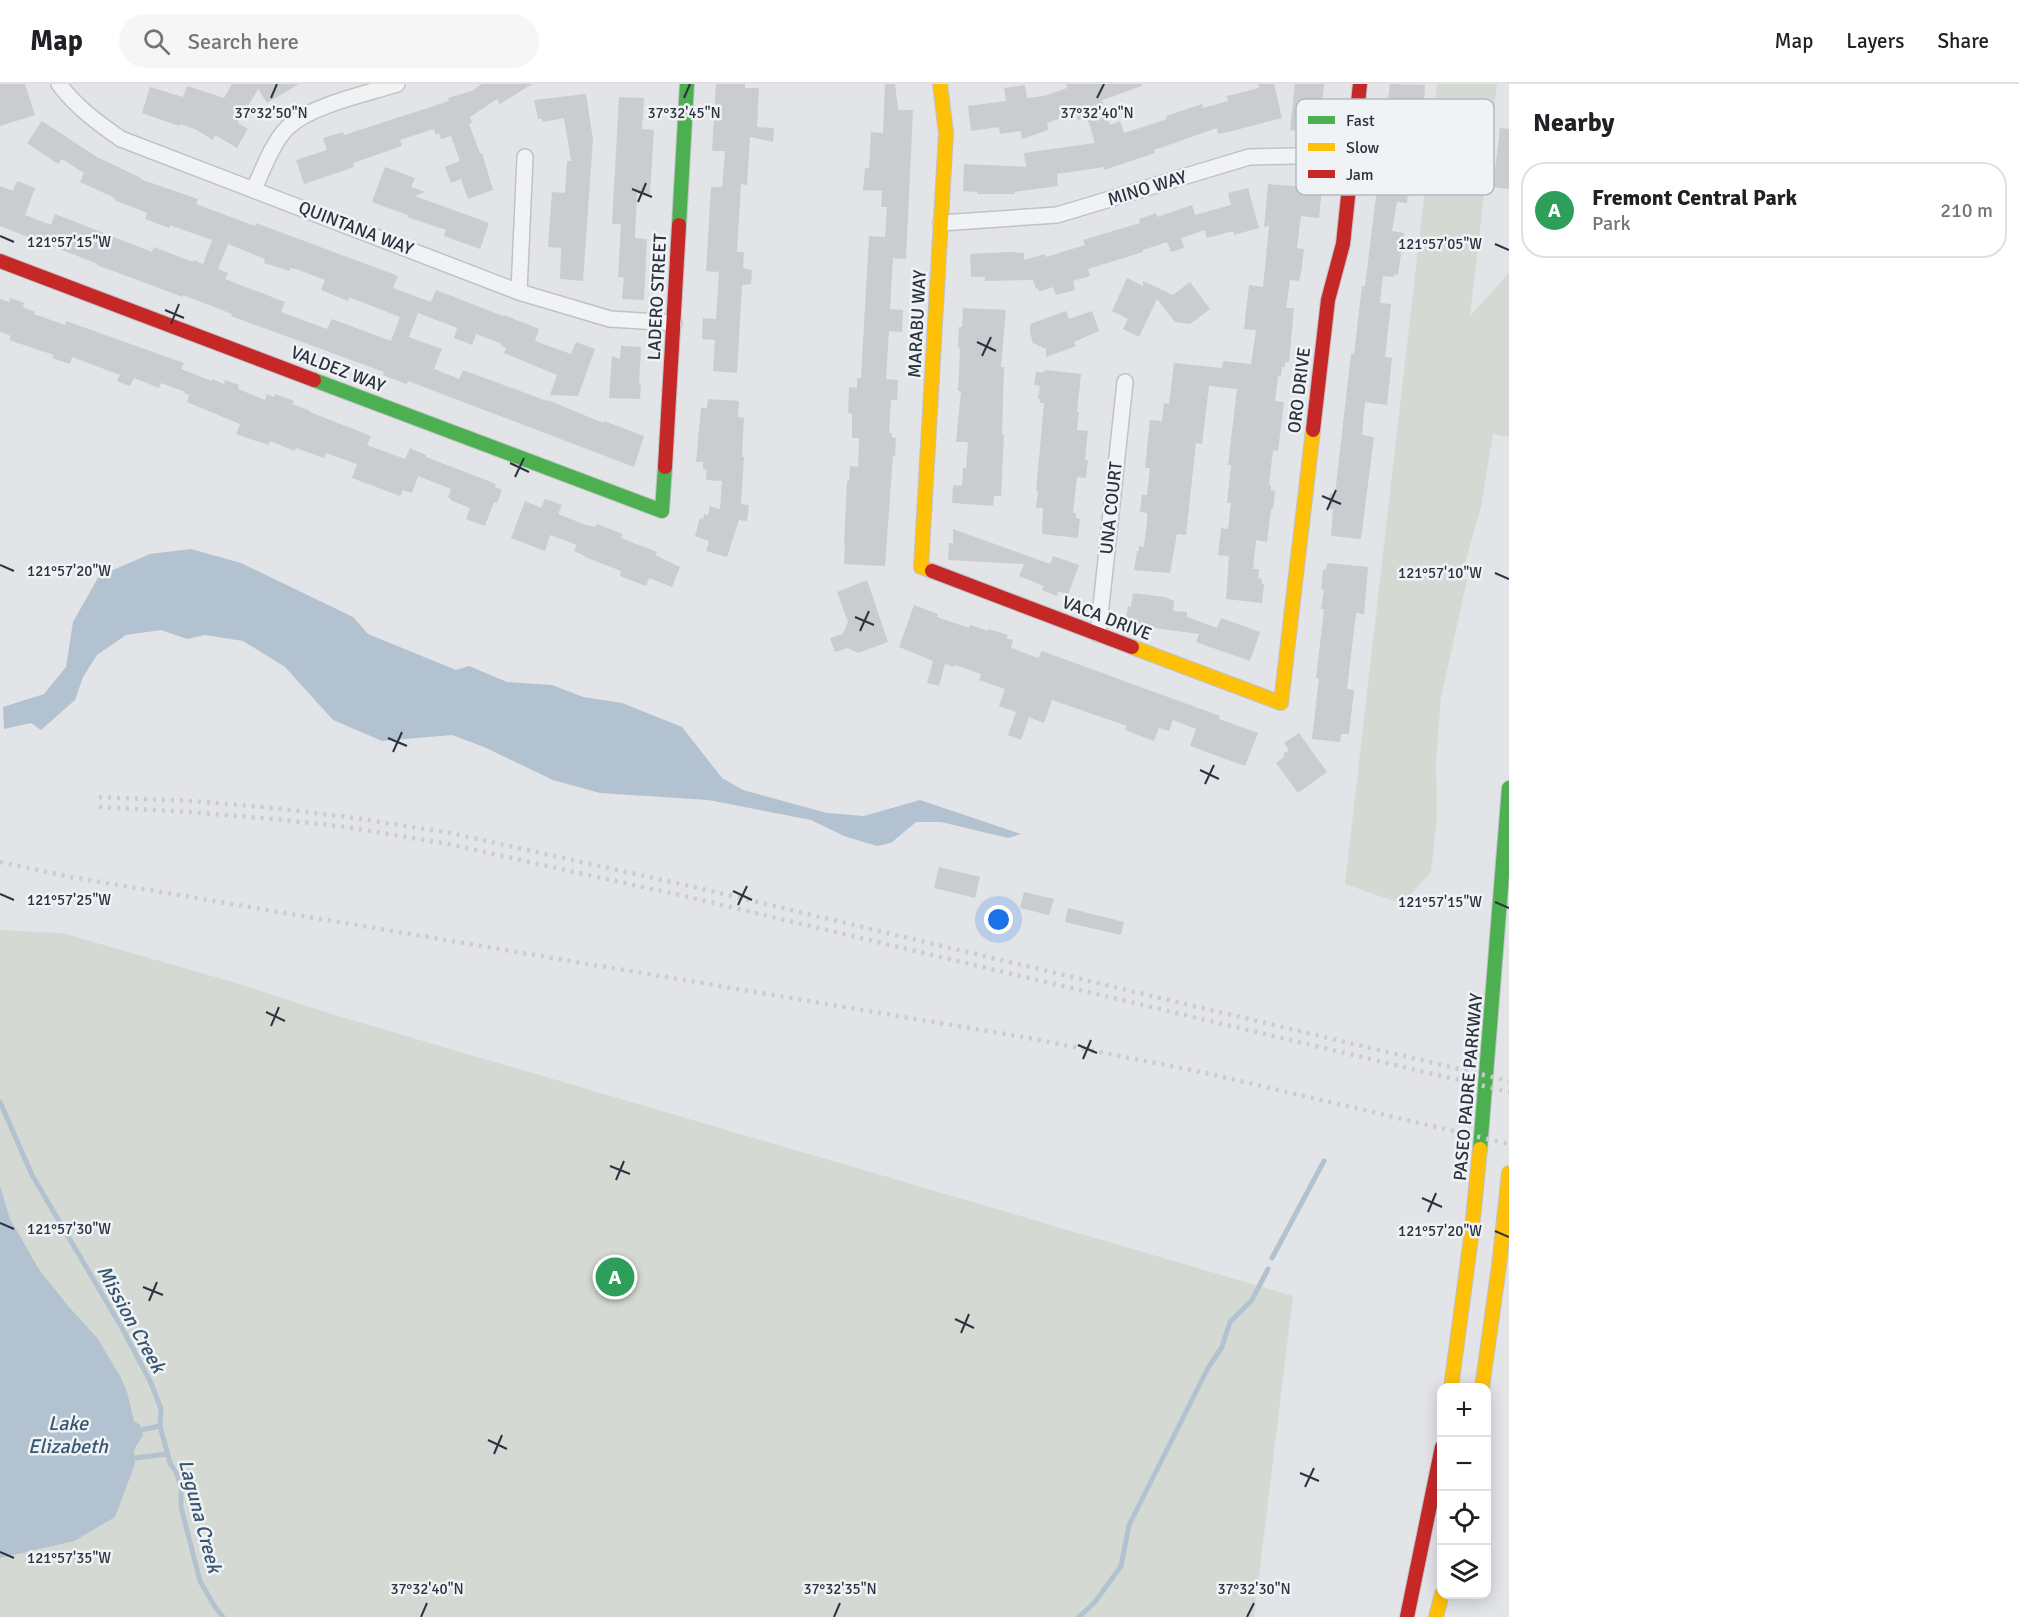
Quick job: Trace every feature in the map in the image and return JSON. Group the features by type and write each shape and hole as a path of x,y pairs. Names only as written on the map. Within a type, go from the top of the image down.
{"street":[{"name":"QUINTANA WAY","path":"59,84 84,111 121,139 519,292 610,319 674,322"},
{"path":"254,189 270,155 288,127 319,108 397,84"},
{"name":"LADERO STREET","path":"662,511 687,84"},
{"name":"MARABU WAY","path":"921,567 946,133 940,84"},
{"name":"ORO DRIVE","path":"1358,99 1360,84"},
{"name":"MINO WAY","path":"941,224 1057,215 1249,156 1296,156"},
{"path":"519,292 525,157"},
{"name":"ORO DRIVE","path":"1281,703 1328,300 1343,244 1348,195"},
{"name":"VALDEZ WAY","path":"0,261 662,511"},
{"name":"UNA COURT","path":"1098,634 1125,382"},
{"name":"VACA DRIVE","path":"921,567 1281,703"},
{"name":"PASEO PADRE PARKWAY","path":"1452,1383 1468,1268 1482,1139 1509,788"},
{"path":"1483,1383 1509,1173"},
{"path":"1407,1617 1437,1471"},
{"path":"1436,1617 1441,1599"}],"shaded area":[{"path":"1437,84 1497,84 1494,110 1494,99 1435,99"},
{"path":"1424,195 1484,195 1470,316 1509,273 1509,437 1493,434 1481,507 1461,577 1467,580 1441,698 1436,761 1437,819 1431,872 1402,904 1345,884"},
{"path":"0,930 62,933 1293,1296 1254,1617 0,1617"}],"water":[{"path":"191,549 241,563 353,617 368,634 456,670 469,666 507,682 552,685 583,697 622,703 682,727 722,778 743,790 827,813 864,816 920,800 1021,834 1008,838 941,822 916,822 891,843 877,846 844,836 811,820 708,800 600,793 553,780 484,747 452,735 382,741 333,720 285,667 243,641 205,635 187,639 161,630 126,635 97,655 83,677 75,700 41,730 31,723 4,729 3,707 44,694 66,667 73,622 99,576 150,554"},
{"name":"Lake Elizabeth","path":"0,1186 10,1219 40,1271 98,1339 120,1376 127,1392 134,1421 140,1425 143,1435 134,1450 135,1464 115,1517 74,1541 0,1558"}],"building":[{"path":"0,84 25,84 35,115 0,126"},
{"path":"232,84 299,84 267,103 258,89 238,123 248,129 237,148 215,135 213,140 195,129 142,113 150,87 183,97 187,86 224,98"},
{"path":"482,84 532,84 500,104 497,99 470,117 472,123 469,124 480,153 482,153 493,190 468,199 461,179 451,183 445,167 460,161 451,136 441,139 439,133 436,135 434,129 400,140 402,146 353,163 354,167 304,184 296,160 327,150 323,138 343,132 344,135 449,101 448,98 472,91"},
{"path":"716,84 745,84 745,88 759,88 757,127 774,128 773,142 750,137 747,185 741,184 737,252 744,252 743,268 752,270 751,284 742,285 737,373 713,371 715,340 702,339 703,318 716,319 719,272 706,271 711,187 722,187 725,151 712,151"},
{"path":"885,84 895,84 898,110 913,110 906,259 893,258 890,309 903,310 902,332 889,331 886,379 898,380 897,400 891,400 889,433 896,438 885,566 844,564 844,544 847,481 849,481 850,466 858,467 859,438 852,438 852,414 848,413 849,387 857,388 857,378 861,378 869,236 885,237 887,207 881,207 882,191 863,190 865,168 869,168 871,132 883,133"},
{"path":"1066,84 1142,84 1142,86 1102,100 1110,125 1120,121 1124,133 1167,119 1166,116 1202,104 1203,108 1228,101 1227,96 1259,88 1258,84 1274,84 1282,118 1218,134 1217,128 1154,150 1155,153 1104,170 1104,167 1057,174 1058,186 1015,192 1015,194 977,194 977,192 963,191 964,164 1026,167 1024,153 1095,143 1087,117 1078,120 1076,113 1047,123 1048,130 1022,139 1021,131 1000,134 999,127 971,131 968,106 1006,101 1004,88 1025,85 1027,98 1044,96 1067,88"},
{"path":"1295,84 1324,84 1322,99 1296,99 1296,131 1290,130"},
{"path":"1390,84 1425,85 1424,99 1388,99"},
{"path":"586,94 593,139 583,281 560,279 561,248 548,247 552,192 565,193 567,161 571,161 564,118 543,122 542,119 538,119 534,100"},
{"path":"619,97 644,98 642,129 654,130 650,194 637,194 635,238 647,239 644,300 622,299 624,278 618,277 621,224 612,224"},
{"path":"42,121 97,157 140,179 198,199 196,204 255,226 256,223 398,276 393,288 431,302 436,290 504,315 539,329 535,341 571,354 576,342 595,349 578,396 550,395 557,375 504,353 506,348 501,346 502,344 476,334 472,345 454,338 457,328 418,313 409,337 442,349 434,369 459,379 463,370 548,400 603,423 604,421 644,436 634,467 408,381 406,384 383,375 384,372 231,316 232,314 97,265 0,226 0,186 13,191 17,181 35,188 25,215 51,225 55,214 152,252 154,247 203,264 212,240 145,219 147,213 114,200 115,198 80,182 84,173 62,159 58,164 27,143","holes":["228,244 265,259 264,263 289,271 290,268 296,269 325,280 321,290 348,301 349,297 400,317 391,341 332,319 327,329 281,312 285,302 225,279 228,273 218,269"]},
{"path":"1500,128 1509,129 1509,189 1494,187"},
{"path":"385,167 415,178 411,187 425,192 415,196 489,223 480,249 444,236 446,230 372,202"},
{"path":"1268,184 1296,186 1296,195 1321,195 1319,218 1301,216 1297,248 1304,249 1301,273 1299,281 1290,280 1286,308 1294,308 1289,362 1285,362 1281,376 1278,376 1275,401 1284,402 1278,451 1273,450 1269,485 1271,485 1271,490 1275,491 1273,509 1271,509 1267,542 1256,540 1253,569 1259,569 1258,578 1262,579 1262,584 1264,584 1262,603 1226,599 1229,556 1218,555 1221,528 1228,529 1231,503 1227,503 1231,465 1228,465 1237,389 1209,386 1202,444 1196,443 1186,535 1177,534 1170,573 1134,570 1139,546 1144,547 1147,521 1147,513 1140,512 1142,495 1147,495 1150,468 1145,468 1150,420 1162,421 1164,403 1169,404 1174,363 1222,368 1223,361 1251,364 1256,330 1244,329 1249,285 1263,287 1269,226 1264,227"},
{"path":"1248,188 1259,228 1234,235 1233,231 1207,238 1205,230 1181,238 1184,248 1171,252 1167,242 1143,250 1143,252 1088,269 1090,276 1073,281 1075,290 1056,295 1053,287 1039,292 1033,280 985,281 985,277 971,277 970,254 1024,253 1024,260 1045,254 1046,257 1085,245 1083,240 1140,223 1139,219 1156,213 1157,217 1192,205 1195,215 1231,205 1228,193"},
{"path":"1376,195 1408,195 1407,203 1397,202 1392,231 1404,233 1398,275 1383,276 1380,303 1391,304 1385,357 1392,358 1387,405 1365,402 1362,435 1374,437 1361,539 1331,536 1333,509 1328,509 1330,493 1335,494 1351,354 1354,354 1362,286 1365,286"},
{"path":"1127,278 1143,286 1143,281 1173,295 1190,282 1210,309 1190,324 1175,322 1157,299 1139,337 1123,329 1128,319 1112,311"},
{"path":"10,298 24,303 23,307 35,312 34,314 65,325 66,321 184,363 181,369 212,381 212,379 224,384 225,380 239,385 238,389 265,400 267,394 274,397 275,394 294,401 292,404 371,436 367,445 405,459 410,448 426,457 496,484 495,487 502,490 497,503 494,502 485,526 466,519 470,508 450,500 448,497 451,489 418,476 412,493 403,490 400,496 352,478 357,464 326,453 324,458 296,448 295,451 270,441 268,445 236,434 240,424 187,402 189,395 185,392 161,383 159,388 134,378 130,386 117,381 120,375 72,357 70,364 52,358 54,355 9,340 11,336 0,332 0,299 9,302"},
{"path":"963,308 1006,310 1001,367 1004,367 1002,435 1004,435 1001,496 994,496 993,506 952,503 953,485 962,486 968,442 956,442 961,391 958,391 959,327 962,327"},
{"path":"1066,311 1069,319 1092,311 1099,331 1074,342 1076,346 1046,357 1046,349 1033,343 1030,324"},
{"path":"621,346 641,347 640,399 609,398 612,356 620,359"},
{"path":"1045,370 1081,374 1077,430 1088,431 1085,460 1088,460 1086,478 1077,477 1073,513 1076,513 1076,518 1080,519 1078,538 1042,534 1043,508 1036,508 1044,403 1040,403 1038,399 1040,386 1034,385 1036,372"},
{"path":"708,399 739,401 738,417 744,418 741,504 749,505 747,521 739,520 727,557 706,551 709,541 695,536 700,518 703,519 704,514 708,515 710,506 720,509 722,481 706,480 707,470 703,469 703,462 696,462 701,408 707,408"},
{"path":"545,499 562,505 558,514 586,525 595,527 597,524 623,534 621,538 657,552 655,555 680,567 672,587 649,578 646,586 620,576 621,571 574,551 577,545 550,535 545,551 511,538 525,501 541,508"},
{"path":"953,529 1050,564 1053,556 1079,565 1068,595 1058,591 1057,596 1042,590 1044,586 1019,576 1024,564 948,560 949,543 953,543"},
{"path":"1327,563 1368,567 1364,614 1356,613 1347,689 1354,690 1349,734 1341,734 1340,742 1312,739 1324,609 1321,609 1324,590 1321,589 1323,569 1326,570"},
{"path":"867,580 888,642 858,653 848,648 835,652 830,638 843,634 848,622 837,592"},
{"path":"1133,593 1165,597 1174,601 1173,611 1187,612 1187,617 1217,628 1221,618 1260,632 1250,661 1196,642 1199,634 1125,624"},
{"path":"914,605 938,614 937,617 969,628 970,625 1008,635 1006,638 1013,640 1011,648 1038,658 1042,651 1220,716 1219,719 1258,733 1245,766 1190,746 1196,729 1173,720 1169,731 1159,728 1154,741 1125,730 1127,726 1052,700 1044,723 1029,717 1021,740 1008,735 1016,712 999,706 1005,689 979,680 981,674 945,664 939,686 927,683 933,661 899,647"},
{"path":"1299,733 1327,772 1298,793 1276,763 1289,750 1284,743"},
{"path":"939,867 980,877 975,898 934,888"},
{"path":"1024,892 1054,899 1049,915 1020,908"},
{"path":"1068,908 1124,922 1121,935 1065,922"}],"waterway":[{"name":"Mission Creek","path":"0,1102 32,1175 122,1328 151,1383 161,1409 160,1426 170,1463 177,1474 181,1488 181,1507 200,1581 223,1617"},
{"path":"1272,1258 1324,1161"},
{"path":"1079,1617 1095,1602 1121,1566 1129,1525 1208,1368 1222,1347 1230,1322 1252,1300 1268,1269"},
{"path":"141,1430 160,1426"},
{"path":"134,1458 168,1454"}],"railway":[{"path":"99,797 274,808 450,833 690,886 1509,1081"},
{"path":"99,807 273,819 346,827 448,844 688,897 1509,1092"},
{"path":"0,862 71,877 1029,1038 1206,1073 1509,1144"}],"traffic: fast":[{"path":"679,225 687,84"},
{"path":"314,380 662,511 665,467"},
{"path":"1480,1149 1509,788"}],"traffic: slow":[{"path":"932,571 921,567 946,133 940,84"},
{"path":"1132,647 1281,703 1313,430"},
{"path":"1452,1383 1480,1149"},
{"path":"1483,1383 1509,1173"},
{"path":"1436,1617 1441,1599"}],"traffic: jam":[{"path":"1358,99 1360,84"},
{"path":"1313,430 1328,300 1343,244 1348,195"},
{"path":"665,467 679,225"},
{"path":"0,261 314,380"},
{"path":"932,571 1132,647"},
{"path":"1407,1617 1437,1471"}],"place":[{"name":"Fremont Central Park","path":"615,1277"}],"water label":[{"name":"Laguna Creek","path":"200,1516"}]}
